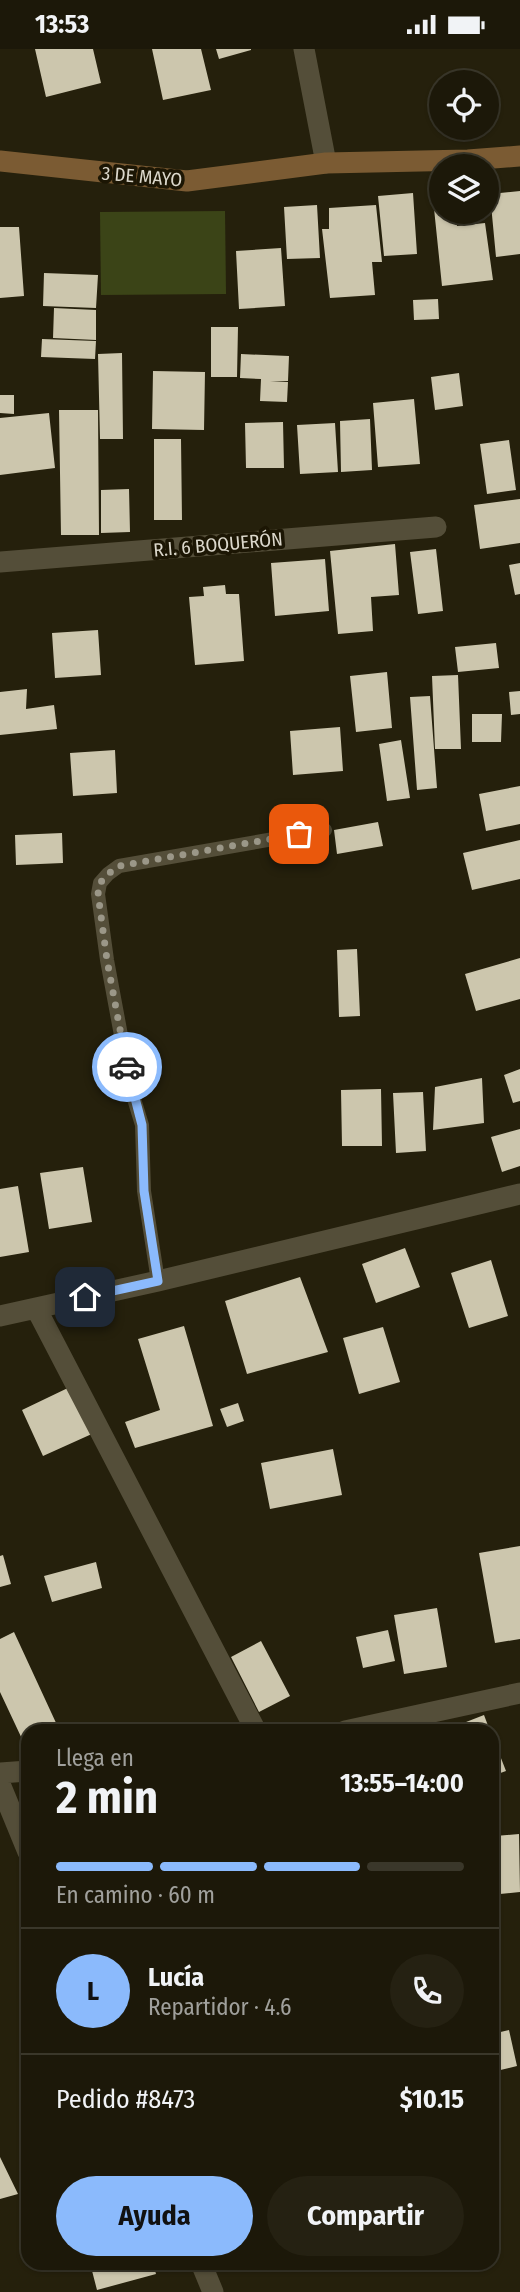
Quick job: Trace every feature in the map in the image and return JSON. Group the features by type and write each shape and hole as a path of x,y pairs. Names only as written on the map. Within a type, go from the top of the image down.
{"street":[{"path":"304,49 326,163"},
{"name":"3 DE MAYO","path":"0,162 187,181 326,163 468,160 520,156"},
{"name":"R.I. 6 BOQUERÓN","path":"0,562 436,527"},
{"path":"0,1316 520,1194"},
{"path":"36,1308 252,1724"},
{"path":"377,1724 520,1693"},
{"path":"0,1773 21,1772"},
{"path":"0,1784 21,1835"},
{"path":"204,2270 213,2292"}],"lane":[{"path":"158,1281 144,1191 142,1125 131,1089 107,960 98,894 100,883 119,866 325,829"}],"green space":[{"path":"225,211 226,294 101,295 100,212"}],"building":[{"path":"35,49 93,49 101,83 46,97"},
{"path":"152,49 201,49 211,90 163,100"},
{"path":"216,49 251,49 251,50 219,59"},
{"path":"520,191 520,254 496,257 493,224 499,224 499,193"},
{"path":"413,193 417,254 384,256 378,196"},
{"path":"317,205 320,258 287,259 284,207"},
{"path":"376,205 382,262 372,262 375,295 330,298 322,229 329,229 329,208"},
{"path":"436,224 485,224 493,280 442,286"},
{"path":"0,227 19,227 24,296 0,298"},
{"path":"281,248 285,306 239,309 236,251"},
{"path":"44,273 98,275 96,308 43,306"},
{"path":"438,299 439,319 414,320 413,300"},
{"path":"54,308 96,310 96,340 53,338"},
{"path":"211,327 238,327 237,377 211,377"},
{"path":"42,339 96,341 95,359 41,357"},
{"path":"122,353 123,439 100,439 98,354"},
{"path":"241,354 289,356 288,381 270,381 288,382 287,402 260,401 261,379 240,378"},
{"path":"153,371 205,372 204,430 152,429"},
{"path":"459,373 463,406 435,410 431,377"},
{"path":"0,395 14,395 14,414 0,413"},
{"path":"414,399 420,464 378,467 373,403"},
{"path":"59,410 98,410 99,535 61,535"},
{"path":"49,413 55,468 0,475 0,418"},
{"path":"370,419 372,470 341,472 340,421"},
{"path":"283,422 284,468 246,468 245,423"},
{"path":"335,423 338,472 300,474 297,425"},
{"path":"154,439 181,439 182,520 154,520"},
{"path":"509,440 516,490 487,494 480,444"},
{"path":"129,489 130,532 101,533 101,490"},
{"path":"520,499 520,543 480,549 474,505"},
{"path":"395,544 399,595 371,597 373,631 338,634 330,551"},
{"path":"436,549 443,611 418,614 410,552"},
{"path":"325,559 329,611 275,616 271,563"},
{"path":"520,563 520,594 515,595 509,565"},
{"path":"225,585 226,594 239,594 244,661 195,665 189,597 204,596 203,587"},
{"path":"98,630 101,675 55,678 52,633"},
{"path":"496,643 499,668 458,672 455,647"},
{"path":"387,672 392,728 356,732 350,676"},
{"path":"458,675 461,749 435,749 432,676"},
{"path":"27,689 26,709 54,705 57,729 0,735 0,692"},
{"path":"520,691 520,714 511,715 509,692"},
{"path":"430,696 437,788 417,790 410,697"},
{"path":"472,714 502,714 501,742 472,742"},
{"path":"340,727 343,771 293,775 290,731"},
{"path":"401,740 410,798 387,801 379,744"},
{"path":"115,750 117,793 73,796 70,753"},
{"path":"520,786 520,824 486,831 479,794"},
{"path":"378,822 383,846 337,854 334,830"},
{"path":"62,833 63,863 16,865 15,835"},
{"path":"520,840 520,879 472,890 463,853"},
{"path":"357,949 360,1016 339,1017 337,950"},
{"path":"520,958 520,999 476,1011 465,974"},
{"path":"520,1069 520,1101 513,1103 504,1075"},
{"path":"482,1078 484,1123 433,1130 435,1087"},
{"path":"381,1089 382,1146 342,1146 341,1090"},
{"path":"423,1092 426,1151 396,1153 393,1093"},
{"path":"520,1129 520,1166 502,1172 491,1137"},
{"path":"83,1167 92,1222 49,1229 40,1173"},
{"path":"18,1186 29,1252 0,1257 0,1189"},
{"path":"405,1248 420,1287 376,1303 362,1264"},
{"path":"491,1260 508,1316 469,1328 451,1273"},
{"path":"300,1277 328,1352 247,1374 225,1301"},
{"path":"184,1326 213,1426 135,1448 125,1422 160,1410 138,1339"},
{"path":"383,1327 400,1382 359,1394 343,1338"},
{"path":"72,1386 94,1433 43,1456 22,1410"},
{"path":"238,1403 244,1421 227,1427 220,1409"},
{"path":"333,1449 342,1495 270,1509 261,1463"},
{"path":"520,1546 520,1639 495,1643 479,1553"},
{"path":"3,1555 11,1584 0,1587 0,1556"},
{"path":"96,1562 102,1588 52,1602 44,1576"},
{"path":"437,1608 447,1667 404,1674 394,1615"},
{"path":"388,1630 395,1661 363,1668 356,1637"},
{"path":"14,1632 57,1724 21,1724 21,1737 0,1692 0,1639"},
{"path":"261,1641 290,1696 259,1712 231,1657"},
{"path":"484,1715 487,1724 461,1724"},
{"path":"499,1753 506,1771 499,1774"},
{"path":"519,1834 520,1892 500,1894 499,1836"},
{"path":"509,2030 517,2066 499,2070 499,2032"},
{"path":"0,2157 18,2194 0,2199"},
{"path":"92,2270 155,2270 156,2274 97,2290"}],"way so far":[{"path":"127,1067 107,960 98,894 100,883 119,866 299,834"}],"route":[{"path":"85,1297 158,1281 144,1191 142,1125 127,1067"}]}
